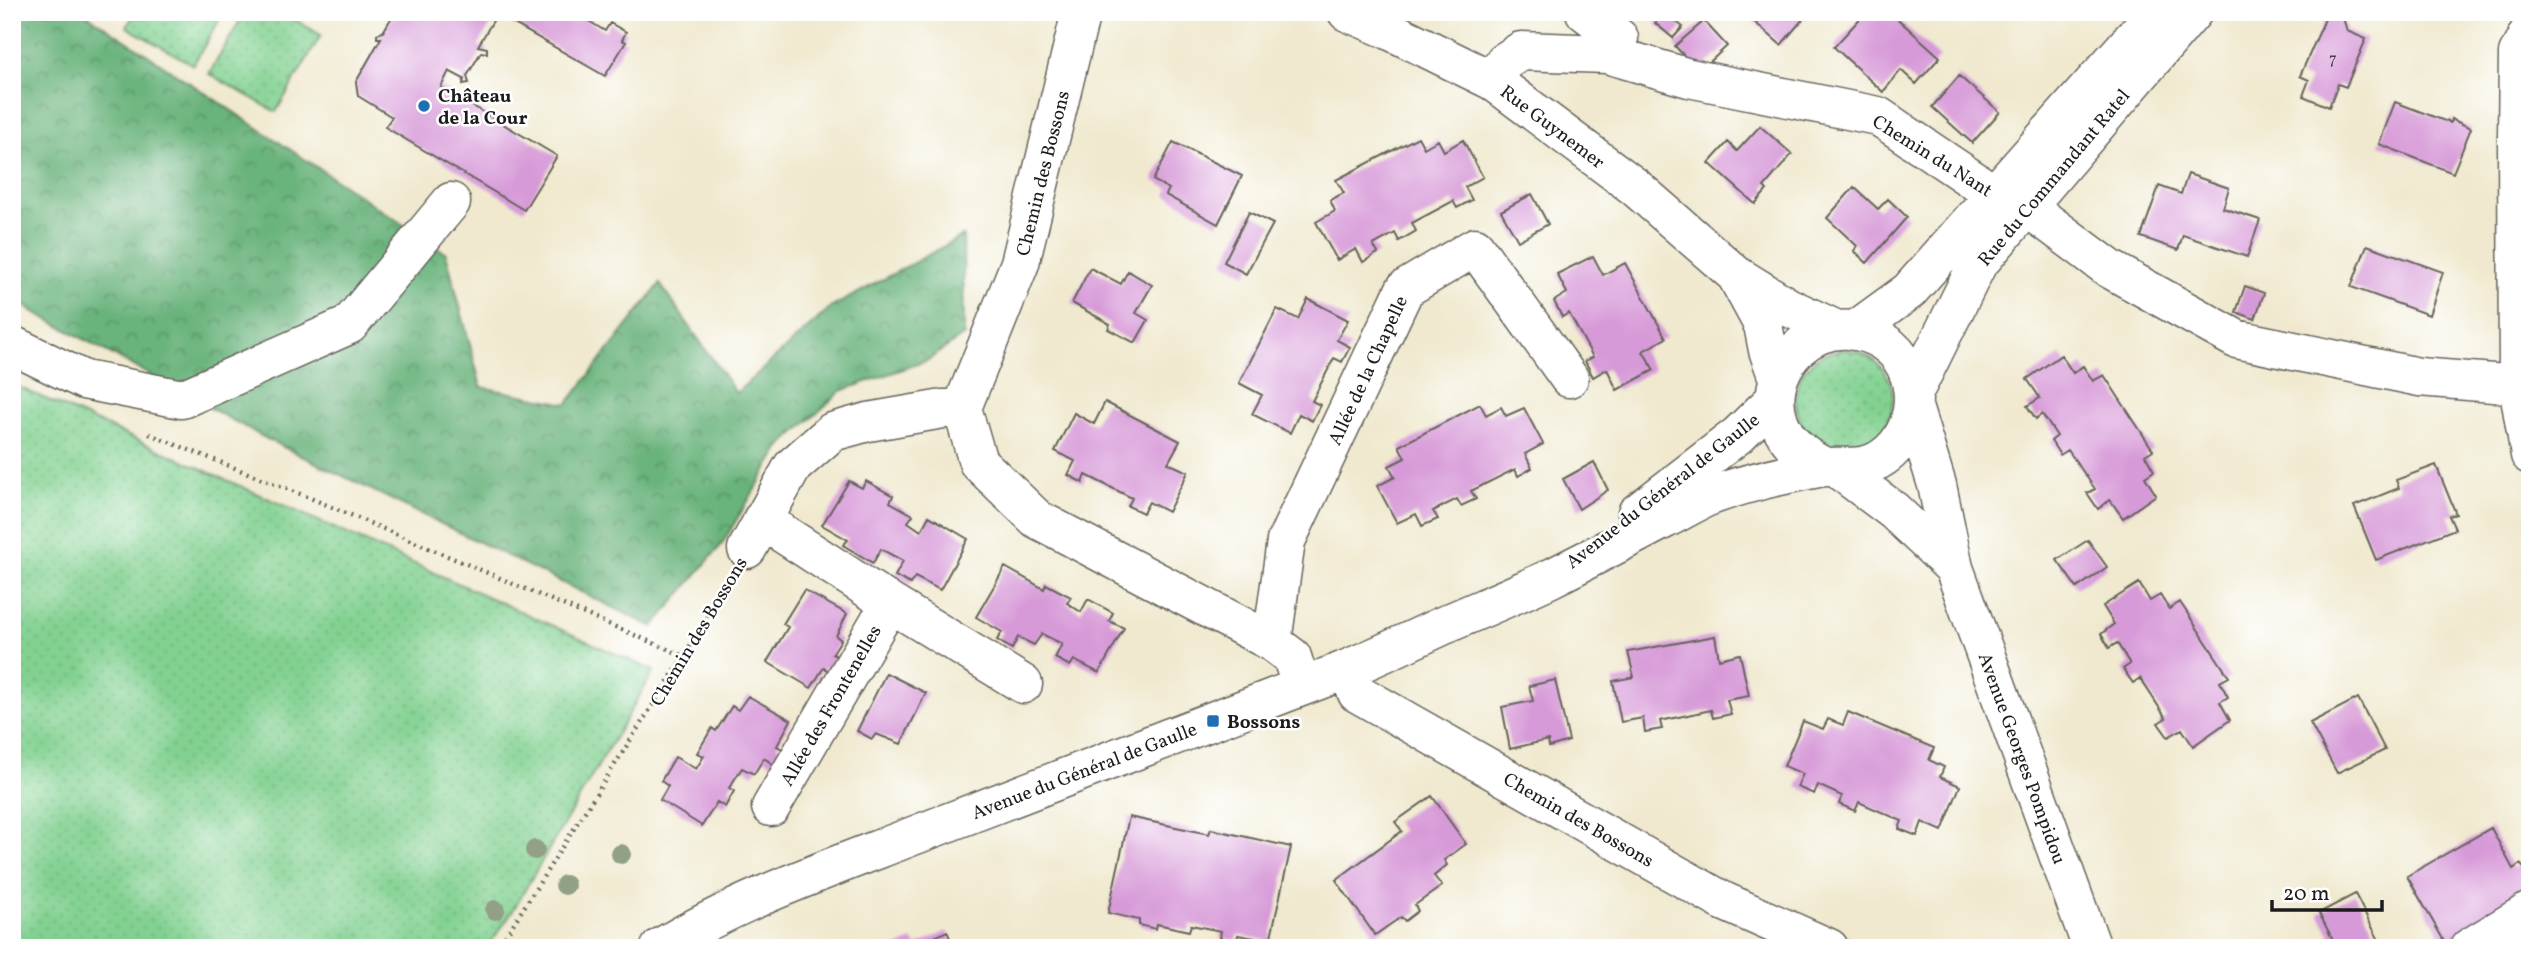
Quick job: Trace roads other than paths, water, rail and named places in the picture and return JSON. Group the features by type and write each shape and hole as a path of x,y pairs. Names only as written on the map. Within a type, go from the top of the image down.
{"street":[{"name":"Chemin des Bossons","path":"962,408 1020,263 1081,12"},
{"name":"Rue Guynemer","path":"1346,12 1387,29 1493,82 1634,187 1736,275 1788,307 1846,331"},
{"path":"1585,12 1621,35"},
{"name":"Rue du Commandant Ratel","path":"1914,401 1977,265 2011,202 2156,12"},
{"name":"Rue du Commandant Ratel","path":"1846,331 1909,290 2011,202 2193,12"},
{"path":"2530,30 2518,54 2523,137 2518,385 2530,456"},
{"name":"Chemin du Nant","path":"1493,82 1504,62 1521,51 1621,35 1689,78 1878,116 2011,202 2039,216 2110,269 2236,339 2419,377 2518,385"},
{"path":"12,345 85,380 182,399 349,325 451,202"},
{"name":"Allée de la Chapelle","path":"1272,642 1286,541 1405,289 1475,247 1569,378"},
{"name":"Rue Guynemer","path":"1736,275 1763,326 1777,389"},
{"path":"1846,331 1876,337 1895,351 1908,370 1914,401 1905,434 1888,454 1864,466 1832,468 1805,457 1789,441 1778,422 1777,389 1793,353 1813,338 1846,331"},
{"name":"Avenue du Général de Gaulle","path":"1548,579 1738,435 1777,389"},
{"name":"Avenue Georges Pompidou","path":"1914,401 1937,485 1954,568 2092,948"},
{"name":"Allée des Frontenelles","path":"962,408 881,419 832,432 793,466 754,535 890,603 1023,684"},
{"path":"962,408 978,462 1037,519 1272,642 1292,657 1301,687"},
{"name":"Avenue Georges Pompidou","path":"1832,468 1894,511 1954,568"},
{"name":"Avenue du Général de Gaulle","path":"673,944 738,908 838,865 1347,669 1548,579 1709,497 1768,478 1832,468"},
{"name":"Allée des Frontenelles","path":"771,807 890,603"},
{"name":"Chemin des Bossons","path":"1347,669 1357,693 1723,901 1829,948"},
{"path":"2469,948 2530,911"}],"place":[{"name":"Château de la Cour","path":"424,106"},
{"name":"Bossons","path":"1213,721"}]}
